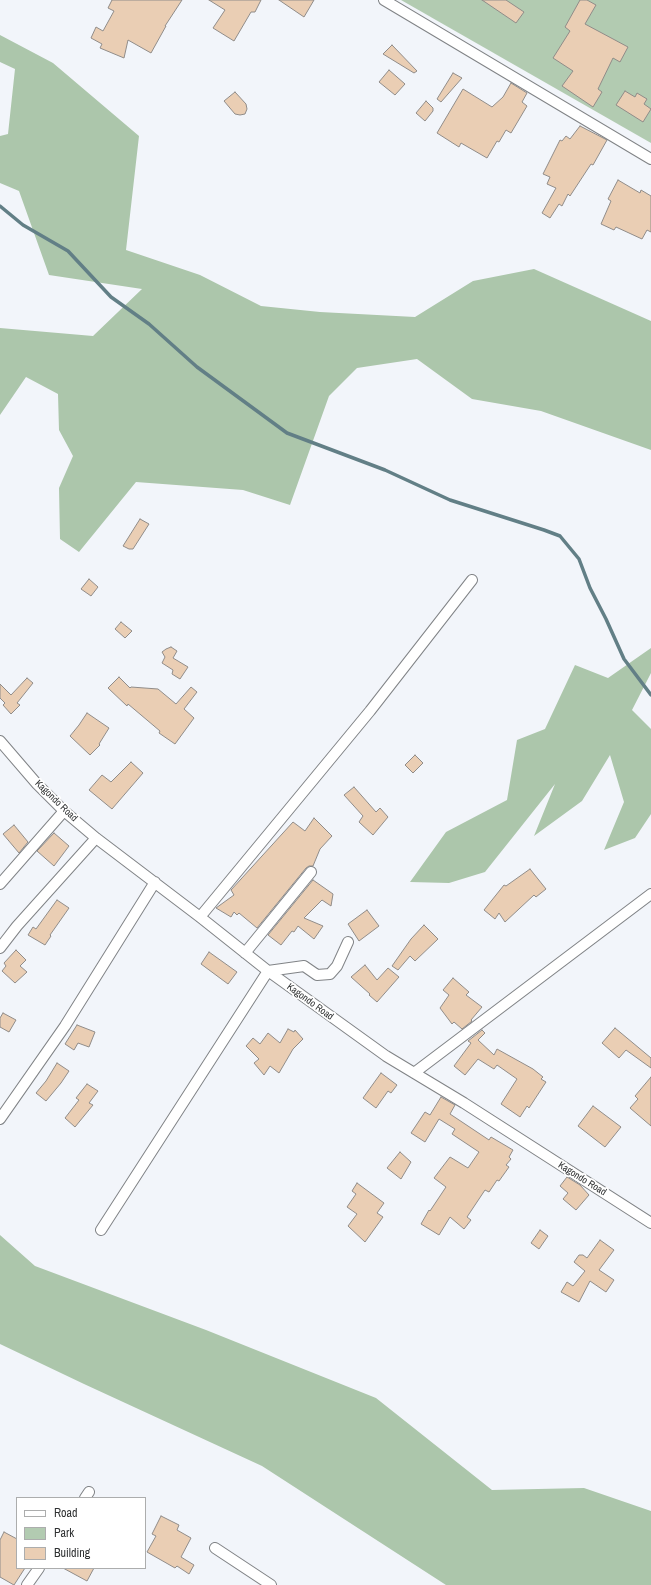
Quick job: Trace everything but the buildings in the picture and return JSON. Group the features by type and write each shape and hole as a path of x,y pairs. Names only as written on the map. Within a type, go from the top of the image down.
{"street":[{"path":"384,0 651,159"},
{"path":"200,917 370,711 472,580"},
{"name":"Kagondo Road","path":"0,742 37,784 64,811 96,838 155,882 268,971 360,1038 651,1223"},
{"path":"0,884 64,811"},
{"path":"0,948 17,926 96,838"},
{"path":"245,953 311,872"},
{"path":"0,1119 65,1026 155,882"},
{"path":"414,1073 651,894"},
{"path":"101,1230 268,971 304,966 317,975 330,974 338,966 348,942"},
{"path":"215,1548 271,1585"},
{"path":"27,1585 38,1569"}],"green space":[{"path":"401,0 651,0 651,143"},
{"path":"0,35 53,63 139,136 126,250 200,275 261,306 320,312 415,317 473,281 534,269 651,321 651,450 541,411 472,399 417,359 357,368 329,396 290,505 243,490 136,482 79,552 60,539 59,488 73,456 59,430 58,394 26,377 0,415 0,328 93,336 142,289 49,275 19,191 0,183 0,136 8,134 15,69 0,62"},
{"path":"651,648 651,673 632,710 651,729 651,814 635,838 604,850 624,802 610,755 582,801 534,836 555,784 485,872 449,883 410,882 446,832 507,800 517,740 545,729 575,665 608,678"},
{"path":"0,1235 35,1266 206,1330 376,1398 492,1490 584,1488 651,1511 651,1585 446,1585 262,1466 0,1344"}],"waterway":[{"path":"0,206 23,225 68,251 111,297 149,324 197,367 287,433 385,470 450,500 560,536 579,559 590,588 624,659 651,695"}]}
